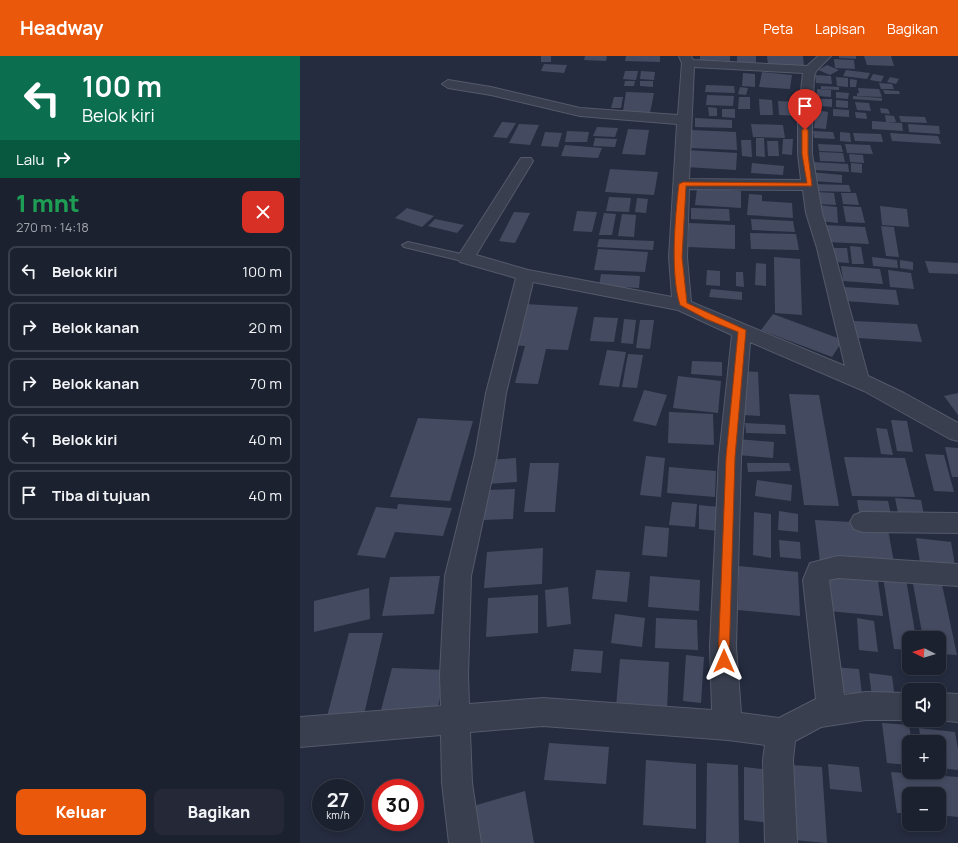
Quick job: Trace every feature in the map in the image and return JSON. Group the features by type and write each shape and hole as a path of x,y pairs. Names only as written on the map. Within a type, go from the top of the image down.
{"street":[{"path":"825,56 810,70 806,98 805,141 814,213 826,248 859,380"},
{"path":"683,305 678,257 680,205 683,184 687,59 810,70"},
{"path":"448,84 491,91 580,112 684,120"},
{"path":"526,161 466,258 526,275 683,305 859,380 918,409 958,433"},
{"path":"683,184 810,185"},
{"path":"465,843 457,783 454,675 458,576 486,455 496,393 526,275"},
{"path":"728,726 723,646 730,457 742,330"},
{"path":"862,522 958,523"},
{"path":"832,711 816,580 819,571 838,567 958,575"},
{"path":"300,732 543,712 728,726 781,733 817,713 866,706 902,707"},
{"path":"946,707 958,708"},
{"path":"781,733 778,760 781,843"}],"lane":[{"path":"408,245 466,258"}],"building":[{"path":"541,56 551,56 551,62 541,62"},
{"path":"585,56 607,56 606,61 584,60"},
{"path":"626,56 660,56 660,62 625,61"},
{"path":"700,56 730,56 730,61 700,60"},
{"path":"737,56 756,56 756,64 737,64"},
{"path":"767,56 803,56 804,67 768,65"},
{"path":"839,56 856,56 856,59 839,58"},
{"path":"864,56 891,56 894,66 867,65"},
{"path":"834,59 854,60 855,69 835,68"},
{"path":"544,64 567,65 564,73 541,71"},
{"path":"827,65 839,70 830,75 818,70"},
{"path":"846,70 870,73 867,79 843,76"},
{"path":"625,71 638,71 636,80 623,79"},
{"path":"641,71 655,72 654,80 640,79"},
{"path":"762,72 792,75 790,89 759,87"},
{"path":"743,73 755,74 755,87 742,86"},
{"path":"873,74 884,76 881,82 870,80"},
{"path":"815,75 831,76 832,84 816,83"},
{"path":"836,77 848,78 848,87 837,86"},
{"path":"890,77 899,79 896,84 887,82"},
{"path":"850,79 857,80 856,87 850,87"},
{"path":"625,81 635,81 634,86 624,86"},
{"path":"640,81 653,81 653,87 640,86"},
{"path":"879,83 892,84 894,89 881,89"},
{"path":"706,85 734,86 735,93 705,92"},
{"path":"821,86 839,87 839,90 821,89"},
{"path":"740,87 748,88 746,95 738,94"},
{"path":"858,88 879,89 882,97 857,96 857,93 859,93"},
{"path":"817,89 831,90 831,97 817,96"},
{"path":"883,90 899,91 900,94 885,94"},
{"path":"626,92 654,93 650,113 623,111"},
{"path":"836,92 849,93 848,99 836,98"},
{"path":"707,95 734,96 733,106 706,105"},
{"path":"853,96 882,98 882,101 853,99"},
{"path":"614,97 623,97 621,108 611,108"},
{"path":"739,97 750,97 750,109 738,109"},
{"path":"759,99 772,100 773,115 760,115"},
{"path":"821,99 832,99 832,107 821,106"},
{"path":"836,100 848,101 848,108 836,107"},
{"path":"778,101 798,102 800,116 779,115"},
{"path":"855,102 869,103 871,111 857,110"},
{"path":"708,107 717,108 717,116 709,116"},
{"path":"880,108 888,109 890,114 881,113"},
{"path":"722,109 735,109 735,118 722,117"},
{"path":"833,109 849,110 849,117 833,116"},
{"path":"816,110 828,112 826,129 814,128"},
{"path":"855,112 866,113 867,119 856,118"},
{"path":"885,115 894,116 896,122 886,122"},
{"path":"899,116 925,117 927,123 901,122"},
{"path":"695,118 732,120 732,128 695,127"},
{"path":"872,121 902,123 903,131 872,129"},
{"path":"502,122 516,123 507,138 493,137"},
{"path":"519,124 539,125 530,145 509,143"},
{"path":"751,124 783,125 785,138 753,137"},
{"path":"908,124 939,126 940,134 909,132"},
{"path":"597,127 618,128 615,137 593,136"},
{"path":"628,129 649,130 645,155 622,154"},
{"path":"691,130 736,132 737,150 690,148"},
{"path":"567,131 589,132 587,142 565,142"},
{"path":"813,131 833,132 835,139 814,138"},
{"path":"545,132 562,133 558,147 541,146"},
{"path":"840,132 850,133 851,142 840,141"},
{"path":"853,133 881,134 883,142 855,141"},
{"path":"890,133 938,136 941,144 892,141"},
{"path":"595,138 617,139 615,147 593,146"},
{"path":"756,138 764,138 765,157 756,156"},
{"path":"783,139 793,139 792,155 782,154"},
{"path":"741,140 751,140 752,157 742,156"},
{"path":"767,141 778,141 779,156 768,156"},
{"path":"818,144 841,145 843,152 819,151"},
{"path":"845,144 870,145 873,154 847,153"},
{"path":"565,145 602,148 598,158 561,156"},
{"path":"686,150 737,153 736,170 685,167"},
{"path":"819,152 843,153 845,162 820,161"},
{"path":"849,154 863,155 864,163 850,162"},
{"path":"813,162 848,164 849,172 814,170"},
{"path":"752,163 784,166 783,175 751,173"},
{"path":"851,163 862,164 862,173 851,172"},
{"path":"610,169 658,172 654,195 605,192"},
{"path":"811,172 842,175 842,183 812,181"},
{"path":"812,184 849,185 851,192 813,191"},
{"path":"697,188 741,191 741,208 695,205"},
{"path":"817,192 834,193 836,205 818,204"},
{"path":"841,193 856,193 859,205 843,204"},
{"path":"749,194 762,195 762,201 792,203 793,218 747,215"},
{"path":"609,197 631,198 629,212 606,211"},
{"path":"637,198 648,199 646,213 635,212"},
{"path":"819,205 837,207 838,223 820,221"},
{"path":"843,206 861,207 865,223 846,222"},
{"path":"880,206 907,209 909,227 882,225"},
{"path":"407,208 434,216 422,227 395,218"},
{"path":"691,208 729,209 730,221 691,219"},
{"path":"577,211 597,212 592,232 573,231"},
{"path":"514,212 530,213 515,243 499,241"},
{"path":"604,213 616,214 612,235 599,235"},
{"path":"622,214 636,215 634,237 618,236"},
{"path":"435,219 464,225 457,233 428,226"},
{"path":"751,219 793,221 795,232 752,230"},
{"path":"689,223 735,225 735,249 688,247"},
{"path":"824,225 865,227 869,244 826,242"},
{"path":"881,226 894,227 899,257 886,256"},
{"path":"750,233 796,234 799,250 751,249"},
{"path":"599,239 654,241 653,250 597,247"},
{"path":"850,246 861,247 864,264 852,264"},
{"path":"832,248 847,248 849,263 834,262"},
{"path":"598,249 648,252 645,272 594,270"},
{"path":"774,257 800,259 802,315 775,313"},
{"path":"872,257 897,260 898,268 873,266"},
{"path":"900,260 913,262 913,270 900,268"},
{"path":"925,261 958,263 958,274 929,273"},
{"path":"756,263 766,264 766,286 755,285"},
{"path":"841,266 880,269 883,284 843,281"},
{"path":"707,270 720,271 720,286 706,285"},
{"path":"888,270 911,273 914,289 890,287"},
{"path":"736,272 743,272 744,287 736,286"},
{"path":"601,274 640,276 639,288 599,286"},
{"path":"843,287 896,290 899,305 845,301"},
{"path":"711,289 742,292 742,300 709,297"},
{"path":"524,304 578,307 568,350 546,349 538,384 515,383 525,346 512,345"},
{"path":"773,314 843,340 832,357 761,330"},
{"path":"594,317 618,318 614,342 590,341"},
{"path":"624,319 636,320 633,344 621,343"},
{"path":"640,320 654,320 650,349 636,348"},
{"path":"854,321 917,324 922,342 857,338"},
{"path":"607,350 626,352 619,387 599,385"},
{"path":"628,354 643,355 637,388 622,387"},
{"path":"692,361 722,362 722,376 691,374"},
{"path":"742,371 758,372 760,416 744,415"},
{"path":"678,376 721,381 718,413 673,408"},
{"path":"644,390 667,395 656,426 633,421"},
{"path":"958,393 958,415 944,396"},
{"path":"789,394 819,395 839,506 804,505"},
{"path":"669,412 713,414 714,445 668,443"},
{"path":"418,418 473,421 450,501 390,497"},
{"path":"891,420 907,421 913,452 897,451"},
{"path":"745,423 785,425 786,434 746,433"},
{"path":"876,428 887,429 893,455 881,454"},
{"path":"737,439 774,442 773,458 737,455"},
{"path":"945,447 958,448 958,477 952,477"},
{"path":"925,454 944,455 954,492 934,491"},
{"path":"646,456 665,458 661,497 640,495"},
{"path":"844,457 905,458 915,497 852,496"},
{"path":"516,458 517,482 487,484 487,460"},
{"path":"530,463 559,463 555,512 524,512"},
{"path":"747,463 789,463 791,471 748,472"},
{"path":"669,467 716,471 715,497 667,493"},
{"path":"757,480 792,485 791,501 755,496"},
{"path":"515,489 513,519 483,520 485,490"},
{"path":"895,498 921,500 925,520 899,518"},
{"path":"857,500 888,501 892,519 860,518"},
{"path":"672,502 697,504 695,527 669,525"},
{"path":"398,504 452,508 443,536 395,532 385,558 357,555 376,507 397,509"},
{"path":"699,505 719,507 719,531 699,529"},
{"path":"779,511 798,514 798,532 778,530"},
{"path":"754,512 771,514 771,558 753,555"},
{"path":"815,520 887,524 895,568 820,563"},
{"path":"645,526 669,528 667,557 642,555"},
{"path":"916,538 951,542 955,565 920,562"},
{"path":"779,540 800,542 801,559 780,557"},
{"path":"543,548 542,584 484,588 487,552"},
{"path":"739,566 798,572 800,616 738,610"},
{"path":"596,570 630,572 627,602 592,599"},
{"path":"911,573 940,575 957,655 946,654 946,631 922,631"},
{"path":"440,576 434,614 382,616 390,577"},
{"path":"650,576 700,580 699,611 648,607"},
{"path":"824,577 878,581 883,616 828,611"},
{"path":"883,577 906,579 915,631 902,631 902,650 894,649"},
{"path":"568,587 571,624 547,627 545,590"},
{"path":"369,588 370,619 314,632 314,601"},
{"path":"538,595 538,633 486,637 488,598"},
{"path":"615,614 645,618 642,647 611,643"},
{"path":"656,618 697,620 698,650 655,648"},
{"path":"857,618 874,621 878,652 859,650"},
{"path":"349,633 383,633 362,723 325,724"},
{"path":"574,649 603,651 601,673 571,671"},
{"path":"686,655 704,657 701,703 683,701"},
{"path":"620,659 669,662 667,711 616,707"},
{"path":"831,667 859,669 862,694 834,693"},
{"path":"392,668 446,670 436,716 380,714"},
{"path":"869,673 892,676 895,699 872,697"},
{"path":"882,723 902,724 902,727 909,727 911,735 902,735 902,764 887,763"},
{"path":"919,728 955,732 958,749 958,770 946,769 946,735 920,735"},
{"path":"549,743 609,747 606,784 544,780"},
{"path":"646,760 696,764 696,829 643,825"},
{"path":"707,763 738,765 739,843 706,843"},
{"path":"828,764 859,767 862,792 830,789"},
{"path":"791,765 822,767 827,843 794,840"},
{"path":"744,767 770,770 771,823 744,820"},
{"path":"891,772 902,773 902,779 946,779 946,776 958,777 958,817 946,816 946,787 902,787 902,813 897,813"},
{"path":"525,791 534,843 475,843 470,807"}],"route":[{"path":"724,661 723,646 729,524 730,457 742,330 683,305 678,257 680,205 683,184 810,185 805,154 805,130"}]}
